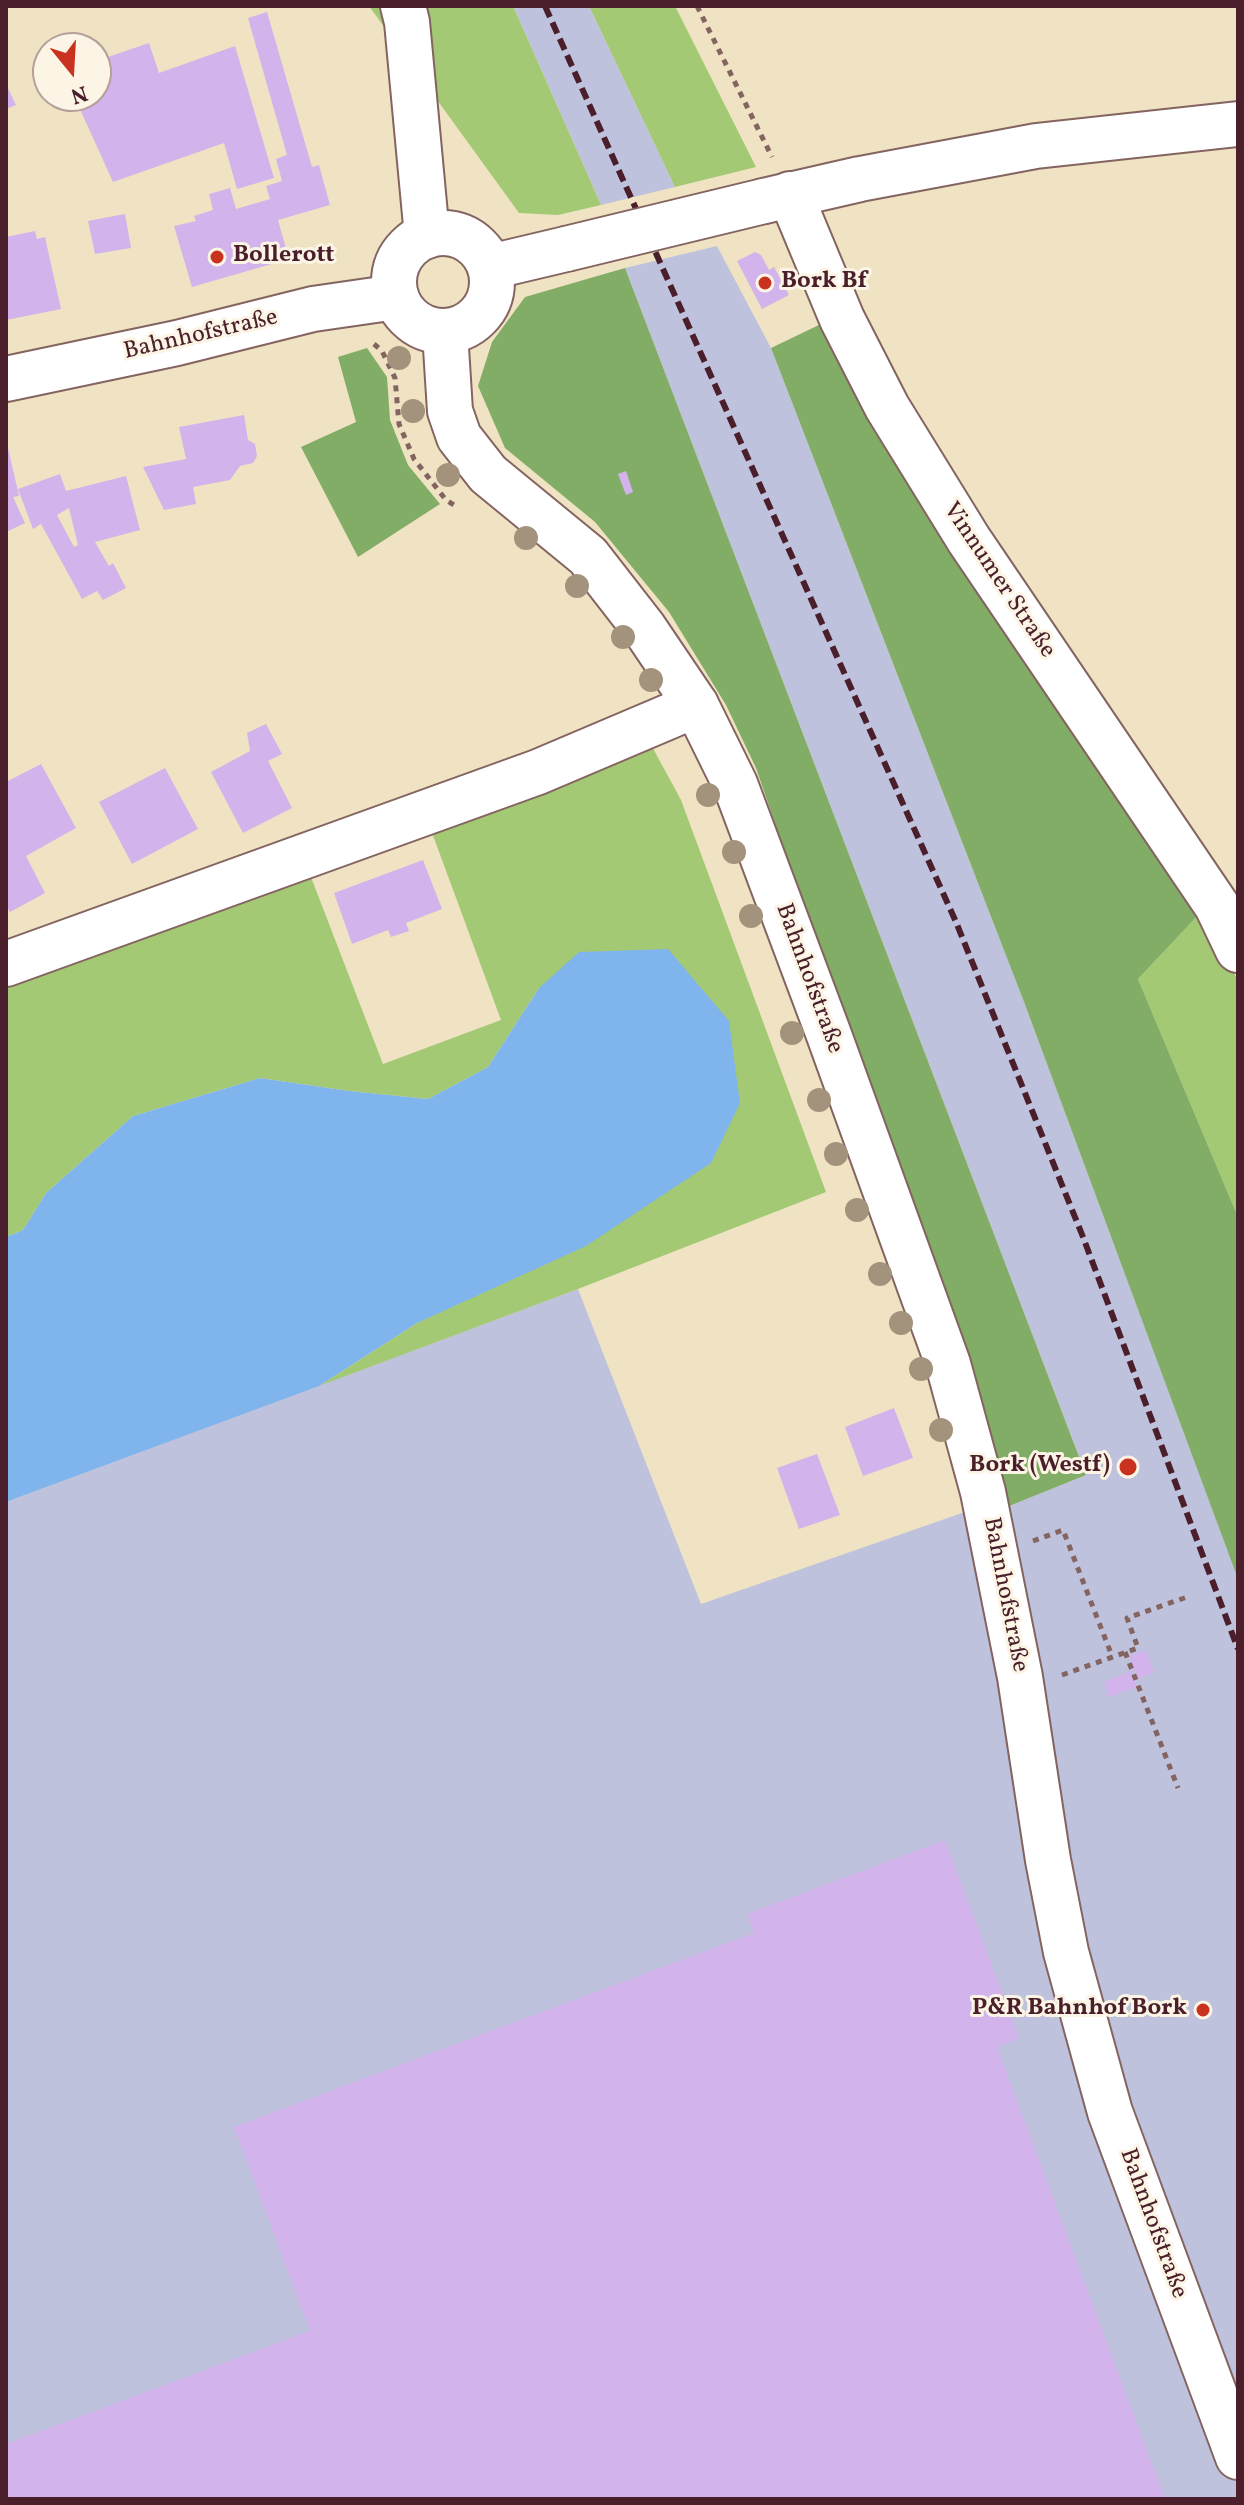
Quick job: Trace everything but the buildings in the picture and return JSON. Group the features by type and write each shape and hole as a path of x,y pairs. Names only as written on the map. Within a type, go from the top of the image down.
{"street":[{"path":"403,6 427,236"},
{"path":"490,267 777,197 1036,146 1238,124"},
{"name":"Vinnumer Straße","path":"777,197 887,407 969,540 1217,906 1238,950"},
{"path":"446,233 465,238 480,250 490,267 492,289 483,311 467,326 445,332 424,328 375,300 393,278 399,260 411,245 427,236 446,233"},
{"name":"Bahnhofstraße","path":"6,379 177,343 313,309 375,300"},
{"name":"Bahnhofstraße","path":"445,332 450,411 459,437 488,474 588,556 644,628 696,705 735,784 948,1364 990,1519 1066,1952 1110,2112 1238,2457"},
{"path":"6,964 538,772 696,705"}],"path":[{"path":"697,6 777,197"},
{"path":"375,300 368,338 382,351 395,378 399,424 414,459 446,500 458,508"},
{"path":"997,1554 1063,1530 1112,1656"},
{"path":"1022,1691 1138,1648 1127,1618 1190,1596"},
{"path":"1125,1652 1178,1788"}],"shaded area":[{"path":"513,6 589,6 675,187 601,205"},
{"path":"717,246 771,348 1024,1002 1238,1578 1238,2499 6,2499 6,1502 578,1289 701,1604 982,1506 993,1512 1086,1475 625,268"}],"green space":[{"path":"369,6 513,6 601,205 558,215 519,213"},
{"path":"589,6 675,6 756,167 675,187"},
{"path":"625,268 1086,1475 1009,1506 756,768 726,705 669,612 595,522 505,448 478,386 492,342 525,297"},
{"path":"823,323 1203,910 1138,979 1238,1217 1238,1579 1024,1002 771,348"},
{"path":"367,348 387,377 390,420 408,465 440,504 358,557 301,447 356,422 338,357"},
{"path":"649,741 681,800 826,1192 319,1386 417,1323 539,988 488,1067 428,1099 260,1078 133,1116 46,1193 23,1230 6,1237 6,954 304,859 383,1064 501,1020 431,830"},
{"path":"1203,910 1238,981 1238,1217 1138,979"}],"water":[{"path":"668,949 729,1021 740,1103 711,1163 586,1246 417,1323 319,1386 6,1502 6,1237 23,1230 46,1193 133,1116 260,1078 428,1099 488,1067 539,988 579,952"}],"railway":[{"path":"545,6 956,922 1083,1237 1238,1649"}],"place":[{"name":"Bollerott","path":"217,257"},
{"name":"Bork Bf","path":"765,283"},
{"name":"Bork (Westf)","path":"1128,1467"},
{"name":"P&R Bahnhof Bork","path":"1203,2010"}]}
